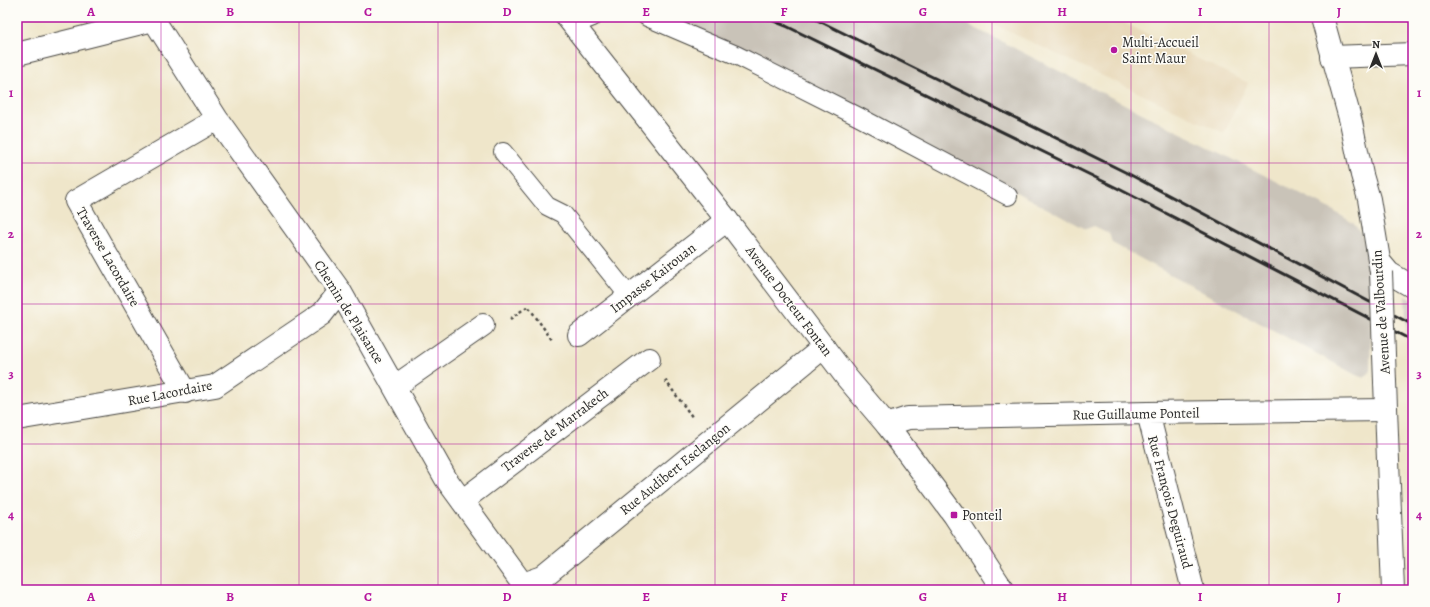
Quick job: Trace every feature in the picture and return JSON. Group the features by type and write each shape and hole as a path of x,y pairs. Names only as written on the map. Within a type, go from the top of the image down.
{"street":[{"name":"Avenue de Valbourdin","path":"1322,17 1351,122 1362,175 1369,199 1380,267 1393,590"},
{"path":"17,54 154,18"},
{"name":"Chemin de Plaisance","path":"154,18 216,118 340,291 446,479 525,587"},
{"name":"Avenue Docteur Fontan","path":"570,21 727,220 847,378 887,425 954,515 1003,590"},
{"path":"1332,57 1413,54"},
{"name":"Traverse Lacordaire","path":"185,392 76,201 216,118"},
{"name":"Impasse Kairouan","path":"579,335 727,220"},
{"path":"1380,267 1413,287"},
{"name":"Rue Lacordaire","path":"17,418 215,386 322,314 340,291"},
{"path":"394,387 483,326"},
{"name":"Rue Audibert Esclangon","path":"525,587 543,577 824,347"},
{"name":"Traverse de Marrakech","path":"462,501 649,359"},
{"name":"Rue Guillaume Ponteil","path":"887,425 908,418 1386,410"},
{"name":"Rue François Deguiraud","path":"1148,413 1193,590"}],"lane":[{"path":"570,21 593,17"},
{"path":"646,17 736,55 866,121 1008,196"},
{"path":"503,152 547,206 562,214 629,296"}],"path":[{"path":"483,326 497,328 528,306 554,344 567,335 579,335"}],"shaded area":[{"path":"668,17 952,17 957,19 1327,207 1353,223 1361,233 1366,246 1371,332 1370,372 1364,378 1356,375 1112,243 1109,233 1094,226 1086,229 955,160"},
{"name":"Multi-Accueil Saint Maur","path":"978,17 1112,17 1248,83 1224,133"},
{"path":"1405,296 1413,300 1413,363 1408,361"}],"railway":[{"path":"764,17 786,26 1119,189 1413,341"},
{"path":"811,17 1127,173 1413,325"}],"place":[{"name":"Multi-Accueil Saint Maur","path":"1114,50"},
{"name":"Ponteil","path":"954,515"}]}
